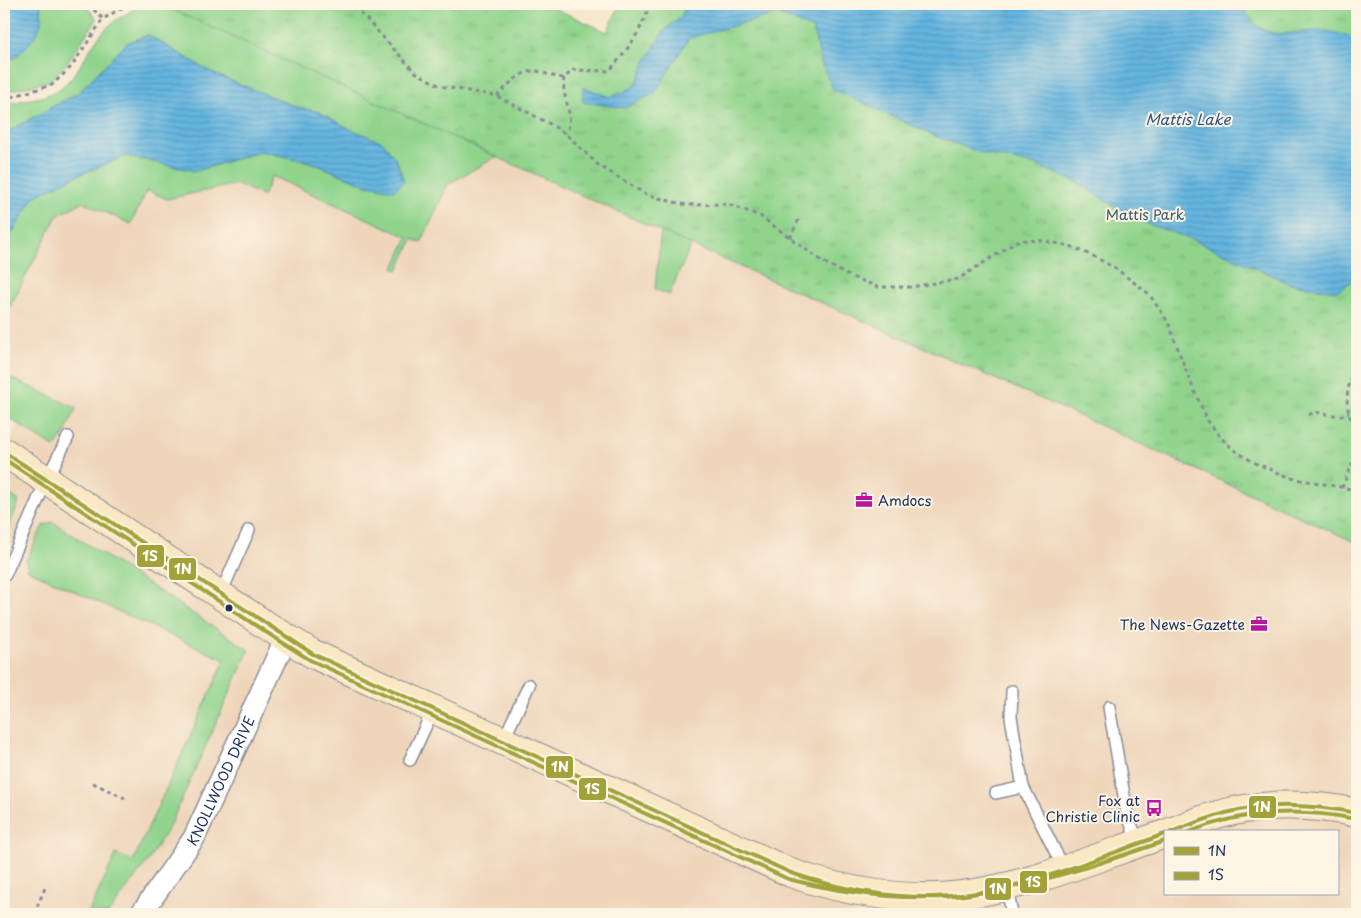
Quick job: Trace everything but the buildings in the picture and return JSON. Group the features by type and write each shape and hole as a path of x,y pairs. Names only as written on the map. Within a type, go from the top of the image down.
{"street":[{"path":"4,452 221,593 286,638 330,663 502,743 791,873 825,885 872,894 914,896 966,895 1006,887 1164,834"},
{"name":"KNOLLWOOD DRIVE","path":"141,914 194,838 286,638"},
{"path":"1186,829 1216,816 1258,808 1300,806 1334,808 1357,814"}],"lane":[{"path":"5,575 47,479 68,437"},
{"path":"221,593 249,530"},
{"path":"502,743 529,685"},
{"path":"1012,691 1011,717 1023,787 1064,869"},
{"path":"1109,707 1127,813 1138,843"},
{"path":"410,760 433,710"},
{"path":"996,793 1023,787"},
{"path":"1006,887 1012,914"}],"path":[{"path":"88,4 103,19"},
{"path":"4,99 52,85 71,67 103,19 128,4"},
{"path":"347,4 358,10 415,72 440,86 497,96 566,134 598,165 647,195 686,205 728,204 760,216 822,261 849,276 879,287 911,287 958,279 1019,240 1045,241 1070,246 1093,256 1115,268 1149,294 1168,322 1189,379 1208,421 1220,437 1253,462 1275,472 1308,482 1357,490"},
{"path":"566,134 571,124 563,91 564,78 573,70 609,71 631,47 644,24 650,4"},
{"path":"497,96 510,83 528,71 538,71 550,77 564,78"},
{"path":"790,238 800,217"},
{"path":"1342,488 1353,461 1356,447 1356,436 1347,403 1351,375 1357,364"},
{"path":"1309,415 1314,412 1340,416 1349,413"},
{"path":"93,783 125,798"},
{"path":"34,914 45,888"}],"shaded area":[{"path":"496,157 1075,414 1357,543 1357,914 4,914 4,458 18,423 4,415 4,276 54,198 262,165 456,165"}],"green space":[{"path":"40,4 84,4 97,19 67,63 50,81 4,92 4,63 18,56 42,19"},
{"path":"144,4 336,4 496,157 448,184 421,243 413,239 398,270 394,268 408,237 272,176 263,196 237,184 167,199 147,190 131,224 82,202 57,216 4,318 4,246 35,196 76,176 126,156 196,171 261,151 310,162 367,185 350,129 319,112 297,107 214,74 148,35 127,43 79,92 4,134 4,105 53,93 66,84 107,27"},
{"name":"Mattis Park","path":"160,4 545,4 607,32 620,4 1357,4 1357,543 1075,414 691,245"},
{"path":"661,231 691,245 669,295 655,289"},
{"path":"4,375 76,408 64,435 54,447 4,415"},
{"path":"4,490 19,501 4,540"},
{"path":"53,522 249,650 171,823 150,858 108,914 88,914 116,854 133,861 225,660 28,570 26,561 43,526"}],"water":[{"path":"4,4 40,4 42,19 37,33 27,46 16,56 4,63"},
{"name":"Mattis Lake","path":"688,4 1241,4 1256,25 1272,33 1321,31 1357,38 1357,278 1337,291 1291,284 1194,240 1137,220 1078,183 1036,165 978,152 932,135 833,89 821,63 813,29 777,14 689,38 655,93 625,108 583,102 583,87 610,97 636,85 645,63 664,31 681,16"},
{"path":"148,35 214,74 297,107 319,112 350,129 383,142 397,161 404,181 394,190 367,185 310,162 261,151 196,171 126,156 76,176 35,196 4,246 4,134 79,92 127,43"}],"transit line":[{"name":"1N","path":"4,452 313,654 791,873 848,889 886,895 945,897 1001,889 1057,873 1164,834"},
{"name":"1S","path":"4,459 310,660 788,879 841,891 890,896 936,897 980,893 1068,873 1164,841"},
{"name":"1N","path":"1176,830 1222,814 1261,807 1293,806 1357,813"},
{"name":"1S","path":"1195,830 1230,819 1271,813 1313,813 1356,819"}],"place":[{"name":"Amdocs","path":"864,500"},
{"name":"The News-Gazette","path":"1259,624"},
{"name":"Fox at Christie Clinic","path":"1154,808"}]}
